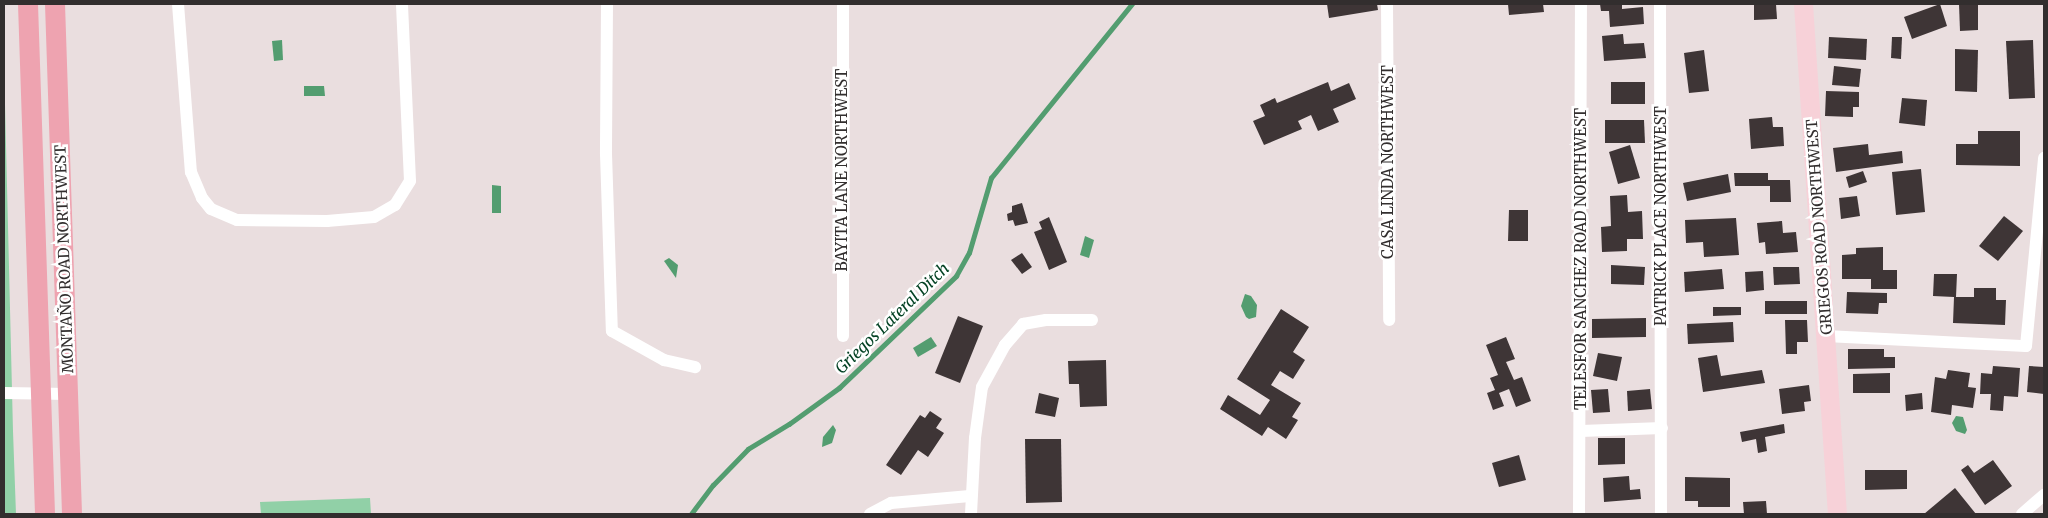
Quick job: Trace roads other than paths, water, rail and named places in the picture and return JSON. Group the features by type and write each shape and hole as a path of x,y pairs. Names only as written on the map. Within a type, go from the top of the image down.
{"main road":[{"name":"MONTAÑO ROAD NORTHWEST","path":"28,4 45,514"},
{"name":"MONTAÑO ROAD NORTHWEST","path":"55,4 72,514"},
{"name":"GRIEGOS ROAD NORTHWEST","path":"1803,4 1834,450 1832,467 1837,514"},
{"name":"GRIEGOS ROAD NORTHWEST","path":"1834,450 1842,468 1848,514"}],"street":[{"path":"178,4 191,172 202,198 211,209 237,220 327,221 374,217 395,205 410,181 402,4"},
{"path":"607,4 606,154 612,331 664,360 695,367"},
{"name":"BAYITA LANE NORTHWEST","path":"842,4 843,336"},
{"name":"CASA LINDA NORTHWEST","path":"1387,4 1389,320"},
{"name":"TELESFOR SANCHEZ ROAD NORTHWEST","path":"1579,514 1581,431 1581,4"},
{"name":"PATRICK PLACE NORTHWEST","path":"1660,4 1661,514"},
{"path":"1826,336 2026,346 2044,158"},
{"path":"971,514 970,496 982,387 1004,346 1023,324 1046,320 1092,320"},
{"path":"4,393 69,394"},
{"path":"1581,431 1662,428"},
{"path":"2022,514 2044,494"},
{"path":"870,514 891,503 970,496"}],"waterway":[{"name":"Griegos Lateral Ditch","path":"691,514 713,485 748,449 789,424 839,388 956,276 969,253 991,178 1132,4"}]}
